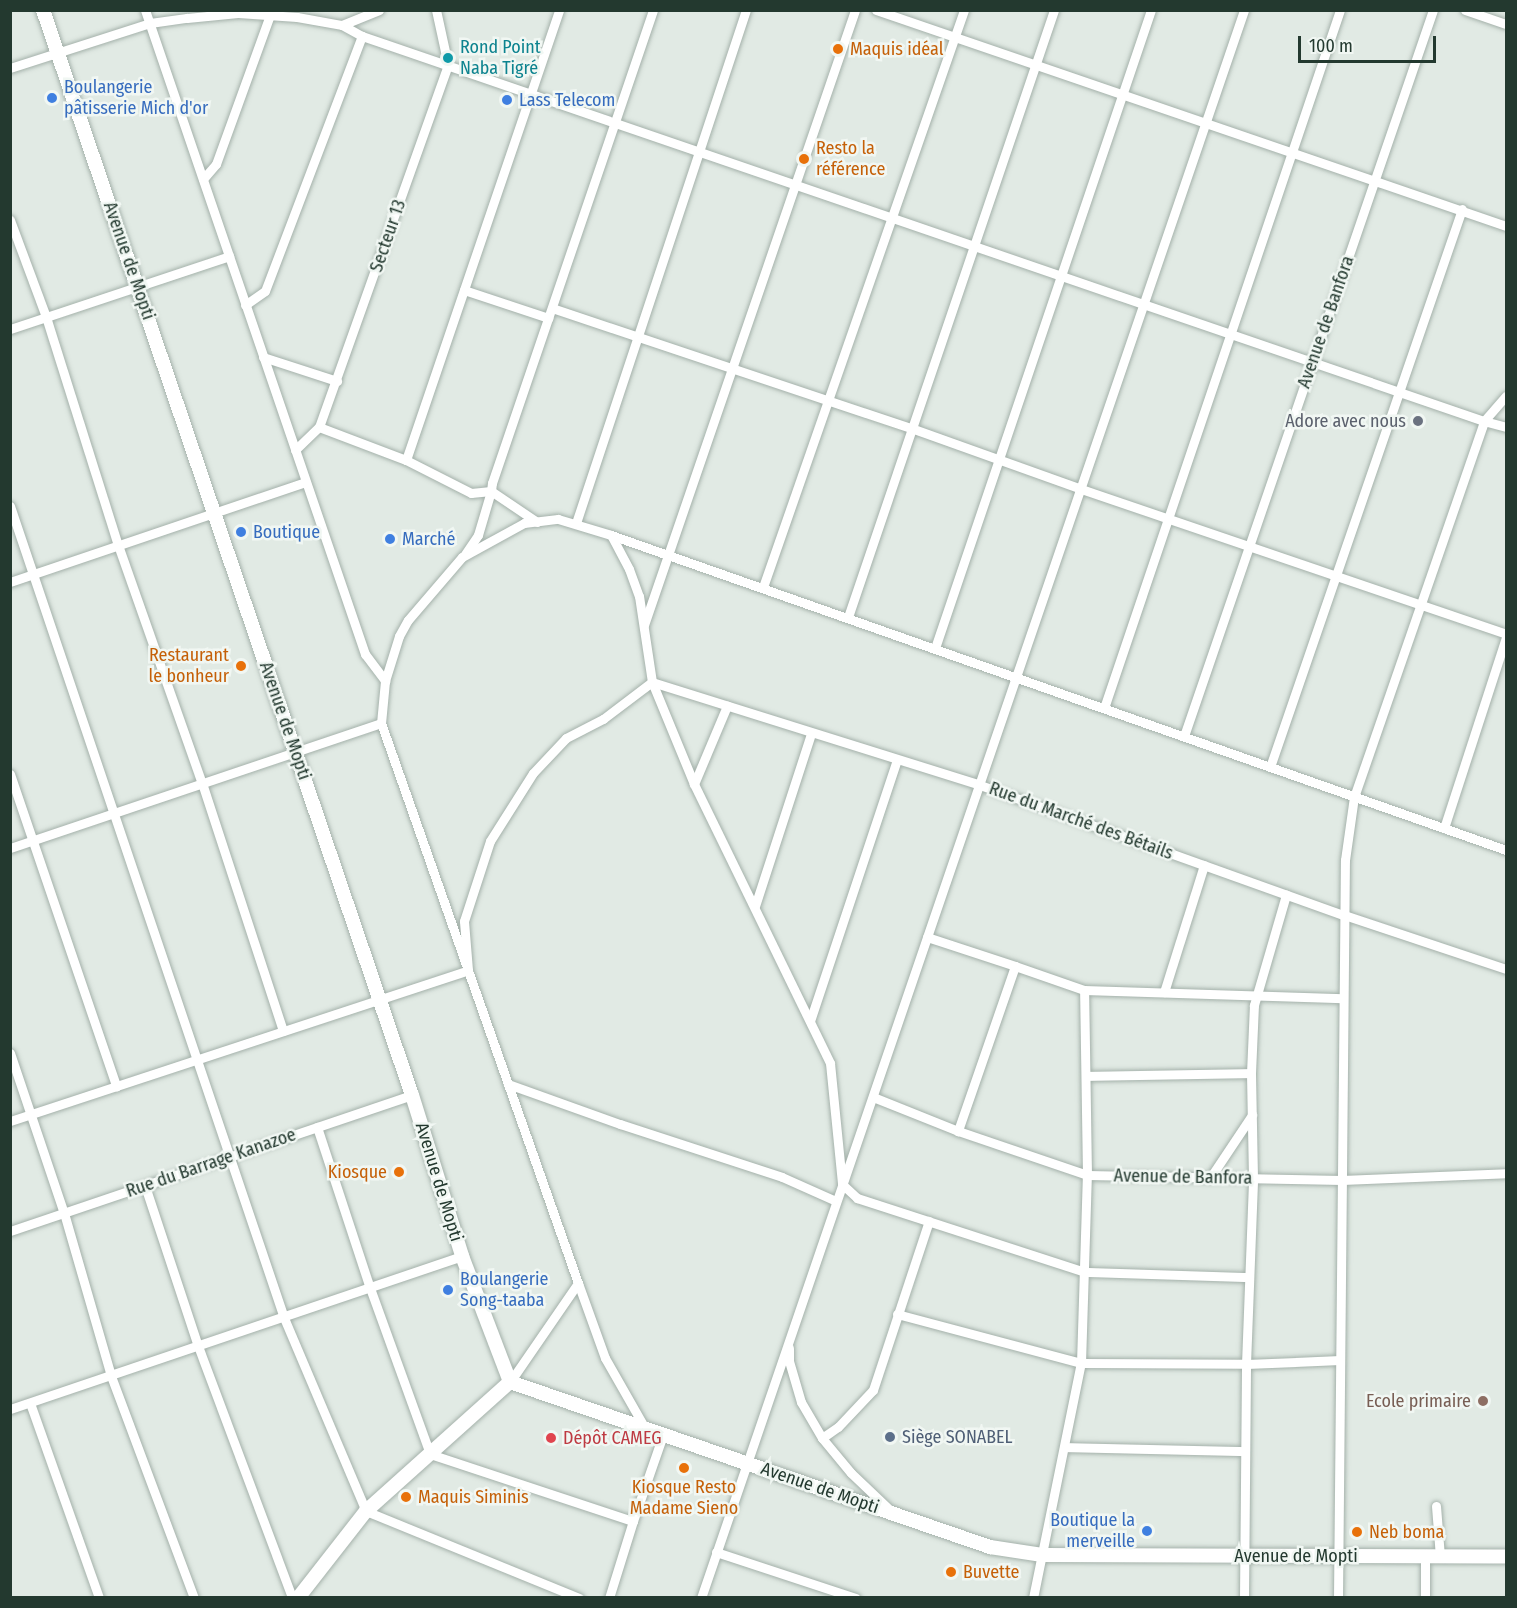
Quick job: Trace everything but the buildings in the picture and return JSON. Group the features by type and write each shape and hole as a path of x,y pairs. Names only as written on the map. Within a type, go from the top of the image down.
{"street":[{"name":"Avenue de Mopti","path":"43,10 412,1095 462,1256 510,1382 990,1547 1042,1555 1506,1557"},
{"path":"145,10 365,654 385,681"},
{"path":"342,26 379,10"},
{"path":"436,10 448,65"},
{"path":"406,459 559,10"},
{"path":"645,1428 604,1358 381,723 385,681 399,636 408,620 478,535 550,313 653,10"},
{"path":"576,523 701,152 746,10"},
{"path":"644,628 855,10"},
{"path":"876,10 1462,209 1506,226"},
{"path":"763,587 964,10"},
{"path":"848,617 1054,10"},
{"path":"934,648 1151,10"},
{"path":"700,1598 980,785 1204,121 1244,10"},
{"path":"1104,708 1340,10"},
{"name":"Avenue de Banfora","path":"1184,736 1433,10"},
{"path":"1465,10 1506,24"},
{"path":"10,68 150,23 238,13 270,15 342,26 362,36 1506,427"},
{"path":"203,179 216,164 270,15"},
{"path":"245,305 266,291 362,36"},
{"name":"Secteur 13","path":"295,450 319,427 448,65"},
{"path":"1270,767 1462,209"},
{"path":"10,220 46,317 118,545 202,783 283,1031"},
{"path":"10,329 229,256"},
{"path":"464,290 638,338 826,402 911,428 1506,636 1444,828"},
{"path":"264,357 337,381"},
{"path":"1338,1598 1345,860 1354,796 1420,605 1484,421 1506,396"},
{"path":"319,427 406,459 471,493 491,491 537,522"},
{"path":"10,582 306,482"},
{"path":"10,506 116,812 228,1157 284,1318 366,1510 579,1598"},
{"path":"462,557 512,528 558,519 576,523 1506,850"},
{"path":"611,535 629,568 639,597 652,682 694,784 830,1063 842,1184 858,1198 1085,1272 1247,1277"},
{"path":"468,970 464,921 490,841 533,773 566,738 603,719 652,682"},
{"name":"Rue du Marché des Bétails","path":"652,682 811,734 980,785 1286,895 1506,969"},
{"path":"694,784 727,706"},
{"path":"10,848 381,723"},
{"path":"755,906 811,734"},
{"path":"810,1021 897,760"},
{"path":"10,774 116,1086"},
{"path":"1164,992 1204,865"},
{"path":"1244,1598 1247,1277 1253,1178 1251,1073 1257,995 1286,895"},
{"path":"927,937 1084,990 1343,998"},
{"path":"958,1131 1015,966"},
{"path":"10,1121 468,970"},
{"path":"1033,1598 1081,1363 1087,1175 1084,990"},
{"path":"10,1053 64,1214 111,1376 194,1598"},
{"path":"1086,1076 1251,1073"},
{"path":"508,1084 620,1124 782,1177 836,1201"},
{"name":"Rue du Barrage Kanazoe","path":"10,1232 412,1095"},
{"name":"Avenue de Banfora","path":"873,1097 958,1131 1087,1175 1342,1180 1506,1173"},
{"path":"1210,1178 1252,1115"},
{"path":"317,1127 370,1288 430,1454"},
{"path":"146,1186 198,1346 292,1598"},
{"path":"822,1438 838,1427 873,1389 929,1221"},
{"path":"10,1409 462,1256"},
{"path":"298,1598 366,1510 510,1382 578,1283"},
{"path":"897,1314 1081,1363 1246,1364 1340,1360"},
{"path":"789,1339 789,1361 801,1402 822,1438 851,1473 895,1514"},
{"path":"30,1403 99,1598"},
{"path":"609,1598 663,1435"},
{"path":"1065,1447 1245,1451"},
{"path":"430,1454 633,1521"},
{"path":"1425,1598 1433,1557 1436,1506"},
{"path":"716,1552 856,1598"}],"place":[{"name":"Maquis idéal","path":"838,49"},
{"name":"Rond Point Naba Tigré","path":"448,58"},
{"name":"Boulangerie pâtisserie Mich d'or","path":"52,98"},
{"name":"Lass Telecom","path":"507,100"},
{"name":"Resto la référence","path":"804,159"},
{"name":"Adore avec nous","path":"1418,421"},
{"name":"Boutique","path":"241,532"},
{"name":"Marché","path":"390,539"},
{"name":"Restaurant le bonheur","path":"241,666"},
{"name":"Kiosque","path":"399,1172"},
{"name":"Boulangerie Song-taaba","path":"448,1290"},
{"name":"Ecole primaire","path":"1483,1401"},
{"name":"Siège SONABEL","path":"890,1437"},
{"name":"Dépôt CAMEG","path":"551,1438"},
{"name":"Kiosque Resto Madame Sieno","path":"684,1468"},
{"name":"Maquis Siminis","path":"406,1497"},
{"name":"Boutique la merveille","path":"1147,1531"},
{"name":"Neb boma","path":"1357,1532"},
{"name":"Buvette","path":"951,1572"}]}
